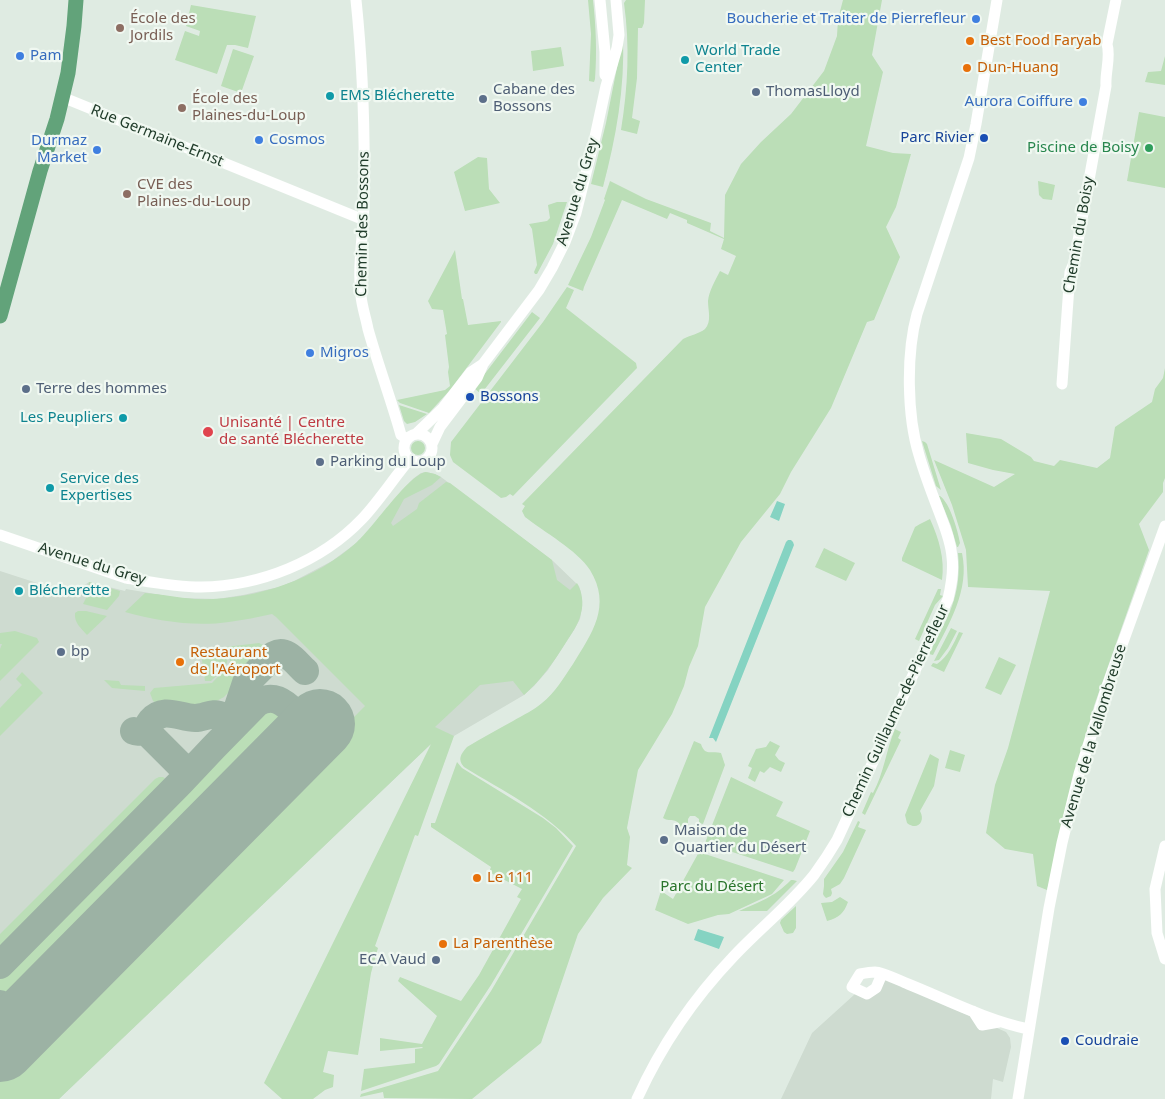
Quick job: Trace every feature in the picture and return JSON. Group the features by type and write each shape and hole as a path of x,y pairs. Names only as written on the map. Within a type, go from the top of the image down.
{"main road":[{"path":"0,316 40,171 57,118 68,73 76,0"}],"street":[{"name":"Chemin des Bossons","path":"356,0 363,89 364,142 364,220 360,266 361,295 373,346 400,435 412,437"},
{"name":"Avenue du Grey","path":"600,0 606,86"},
{"name":"Avenue du Grey","path":"432,444 440,427 478,378 483,364 539,290 565,242 576,213 606,86 617,48 619,35 616,0"},
{"name":"Chemin Guillaume-de-Pierrefleur","path":"637,1099 676,1028 697,998 734,955 805,884 837,840 948,599 952,580 952,558 948,537 914,440 910,408 910,366 913,328 969,158 998,0"},
{"name":"Chemin du Boisy","path":"1062,384 1070,272 1074,263 1106,86 1105,76 1109,51 1107,44 1116,0"},
{"name":"Rue Germaine-Ernst","path":"62,97 364,220"},
{"name":"Avenue du Grey","path":"412,437 443,408 471,372 483,364"},
{"path":"424,436 432,444 432,453 426,460 418,462 410,460 404,450 404,446 412,437 424,436"},
{"name":"Avenue du Grey","path":"0,536 134,579 160,584 201,587 242,583 290,568 311,558 336,542 363,518 410,460"},
{"name":"Avenue de la Vallombreuse","path":"1018,1099 1049,908 1062,843 1079,774 1106,689 1165,526"},
{"path":"1165,846 1155,889 1156,933 1165,959"},
{"path":"882,974 996,1020 1028,1029"},
{"path":"973,1011 982,1026 996,1020"}],"shaded area":[{"path":"426,472 441,477 553,561 579,586 582,607 580,619 548,670 524,695 454,736 432,743 59,1099 0,1099 0,571 71,594 89,582 125,591 126,589 179,598 217,599 279,587 332,561 355,544 366,534 403,489 414,478"},
{"path":"886,979 1006,1032 1010,1038 1011,1047 1003,1082 993,1079 991,1099 781,1099 812,1033 855,994"}],"green space":[{"path":"588,0 593,0 595,20 596,59 594,82 589,81 591,34"},
{"path":"626,0 645,0 644,23 642,28 638,28 637,78 632,118 640,121 637,134 621,130 627,66 624,3"},
{"path":"843,0 882,0 872,55 883,72 866,146 893,153 911,154 896,207 886,227 900,257 874,320 867,322 831,408 791,472 780,494 741,542 705,607 698,646 689,667 684,686 672,714 638,770 627,828 630,837 627,865 632,868 603,898 578,934 541,1043 472,1099 384,1098 383,1092 360,1097 361,1094 438,1071 491,991 576,846 538,812 464,767 460,759 467,747 532,710 551,695 580,653 597,619 599,596 590,570 569,548 525,517 522,511 525,506 522,504 683,339 705,329 709,319 708,301 712,286 720,271 728,275 736,256 721,249 724,239 687,223 687,220 670,213 667,219 622,200 583,291 568,285 591,237 610,181 646,199 711,223 710,231 724,238 725,195 741,164 791,114 824,71 837,36 838,19"},
{"path":"191,5 256,16 248,48 227,45 217,74 175,60 185,31 199,36 200,31 186,26"},
{"path":"623,37 623,75 619,113 603,187 591,184 606,123"},
{"path":"561,47 564,66 533,71 531,51"},
{"path":"233,49 254,56 241,93 221,86"},
{"path":"1165,56 1165,85 1145,82 1148,72 1161,71"},
{"name":"Piscine de Boisy","path":"1139,112 1165,117 1165,188 1127,181"},
{"path":"478,157 487,158 489,189 500,203 465,211 454,172"},
{"path":"1038,181 1055,185 1052,200 1043,199 1039,195"},
{"path":"557,202 567,202 553,244 537,274 535,274 537,265 532,229 529,224 547,221 550,218 548,205"},
{"path":"455,250 468,325 501,322 450,390 429,413 400,403 397,400 445,390 450,386 445,335 447,334 443,310 432,309 428,301"},
{"path":"567,287 574,290 566,308 636,363 637,368 513,496 510,494 501,498 453,462 450,455 451,442 543,322"},
{"path":"532,312 540,318 481,394 474,388"},
{"path":"1165,368 1165,478 1163,492 1139,524 1149,550 1094,706 1074,794 1047,890 1037,886 1033,854 1005,849 986,833 995,785 1008,748 1050,591 968,587 966,550 952,505 934,460 994,487 1015,474 968,463 966,433 1001,439 1031,457 1034,461 1054,466 1060,460 1097,468 1110,458 1115,427 1152,402 1155,389 1163,378"},
{"path":"399,405 427,414 415,422 407,424 404,421"},
{"path":"415,441 421,441 425,448 421,455 415,455 411,451 411,445"},
{"path":"922,441 927,444 941,490 936,486"},
{"path":"426,472 441,477 432,485 404,499 391,523 393,526 417,509 419,503 446,482 450,483 552,560 557,580 570,590 577,583 582,605 577,625 551,665 524,695 513,681 480,685 435,727 454,736 418,836 415,835 375,946 378,948 371,973 358,1055 328,1051 323,1072 334,1075 333,1087 325,1090 313,1099 282,1099 264,1083 431,744 59,1099 0,1099 0,1073 365,706 272,614 229,622 203,624 150,618 125,612 145,593 195,599 217,599 260,592 302,578 322,568 357,542 401,491 419,475"},
{"path":"939,496 944,500 953,518 960,543 958,547 957,547"},
{"path":"930,519 941,549 943,564 942,580 902,561 915,527"},
{"path":"824,548 855,563 846,581 815,567"},
{"path":"958,553 962,553 964,567 961,593 951,619 933,655 929,654 948,617 956,594 959,568"},
{"path":"89,582 120,591 119,596 107,610 83,604 88,594"},
{"path":"938,589 941,589 940,595 943,596 935,605 919,641 915,639"},
{"path":"78,611 107,616 87,635 76,620 75,613"},
{"path":"951,628 957,631 939,660 934,661"},
{"path":"15,631 37,638 39,642 0,681 0,649 2,644 0,644 0,633"},
{"path":"959,632 963,633 944,672 931,666 933,663 937,664 944,658"},
{"path":"259,643 269,652 224,697 196,712 158,704 153,701 150,693 154,688 212,683 228,666 230,661 229,656 217,650 217,648"},
{"path":"209,652 214,655 216,652 223,654 227,657 227,661 223,669 211,681 205,681 201,653"},
{"path":"999,657 1016,665 1001,695 985,688"},
{"path":"22,672 43,693 0,736 0,708 22,685 16,679"},
{"path":"104,680 119,681 121,685 145,686 145,691 112,688"},
{"path":"269,707 284,712 286,716 288,726 283,736 25,996 12,1001 0,995 1,972 259,712"},
{"path":"895,729 901,732 898,738 901,740 865,815 862,813 871,792 873,793 877,785"},
{"path":"694,741 701,744 707,752 721,753 725,765 703,824 699,823 699,819 695,816 690,816 688,819 688,824 691,827 696,827 698,824 702,826 695,836 681,829 678,822 663,818"},
{"path":"770,741 780,746 775,755 785,763 781,772 770,767 764,773 760,771 755,782 748,778 752,768 748,766 756,749 766,747"},
{"path":"950,750 965,755 960,772 945,768"},
{"path":"930,754 939,759 934,786 920,811 922,819 920,824 914,826 907,823 905,815"},
{"path":"457,762 462,768 543,818 556,828 573,846 491,985 439,1064 361,1091 364,1069 415,1063 415,1049 423,1048 380,1051 380,1038 422,1044 437,1016 398,981 400,977 461,1001 479,975 521,899 517,897 522,889 489,872 491,867 431,827 431,823 435,823"},
{"path":"159,777 163,777 167,781 166,790 0,956 0,934"},
{"path":"731,777 783,802 776,816 810,831 793,872 705,843"},
{"path":"858,821 860,822 858,827 866,830 844,878 840,884 831,889 831,896 826,898 823,894 824,879 843,852"},
{"name":"Parc du Désert","path":"699,852 784,880 772,894 729,914 718,915 688,924 655,910 661,891 673,899"},
{"path":"791,880 797,881 767,911 739,911 772,895"},
{"path":"840,897 848,902 845,909 838,917 827,921 821,903 832,902"},
{"path":"796,906 796,928 793,933 787,934 780,923"}],"water":[{"path":"777,501 785,504 779,521 770,517"},
{"path":"788,540 791,540 794,545 716,742 713,738 709,738"},
{"path":"698,929 724,937 719,949 694,940"}],"taxiway":[{"path":"232,725 246,683 274,655 279,653 287,655 305,671"},
{"path":"0,965 257,703 268,699 278,700 287,705 297,715 304,728 302,739 297,748"},
{"path":"150,735 148,728 151,721 161,714 167,713 189,718 212,714 219,715 229,723 230,728 228,732"},
{"path":"134,731 147,732 181,766 189,768 197,765"},
{"path":"0,1004 12,1010 24,1011 46,1000"},
{"path":"0,1005 8,1020 8,1031 0,1046"}],"runway":[{"path":"0,1047 320,724"}],"place":[{"name":"Boucherie et Traiter de Pierrefleur","path":"976,19"},
{"name":"École des Jordils","path":"120,28"},
{"name":"Best Food Faryab","path":"970,41"},
{"name":"Pam","path":"20,56"},
{"name":"World Trade Center","path":"685,60"},
{"name":"Dun-Huang","path":"967,68"},
{"name":"ThomasLloyd","path":"756,92"},
{"name":"EMS Blécherette","path":"330,96"},
{"name":"Cabane des Bossons","path":"483,99"},
{"name":"Aurora Coiffure","path":"1083,102"},
{"name":"École des Plaines-du-Loup","path":"182,108"},
{"name":"Parc Rivier","path":"984,138"},
{"name":"Cosmos","path":"259,140"},
{"name":"Piscine de Boisy","path":"1149,148"},
{"name":"Durmaz Market","path":"97,150"},
{"name":"CVE des Plaines-du-Loup","path":"127,194"},
{"name":"Migros","path":"310,353"},
{"name":"Terre des hommes","path":"26,389"},
{"name":"Bossons","path":"470,397"},
{"name":"Les Peupliers","path":"123,418"},
{"name":"Unisanté | Centre de santé Blécherette","path":"208,432"},
{"name":"Parking du Loup","path":"320,462"},
{"name":"Service des Expertises","path":"50,488"},
{"name":"Blécherette","path":"19,591"},
{"name":"bp","path":"61,652"},
{"name":"Restaurant de l'Aéroport","path":"180,662"},
{"name":"Maison de Quartier du Désert","path":"664,840"},
{"name":"Le 111","path":"477,878"},
{"name":"La Parenthèse","path":"443,944"},
{"name":"ECA Vaud","path":"436,960"},
{"name":"Coudraie","path":"1065,1041"}]}
